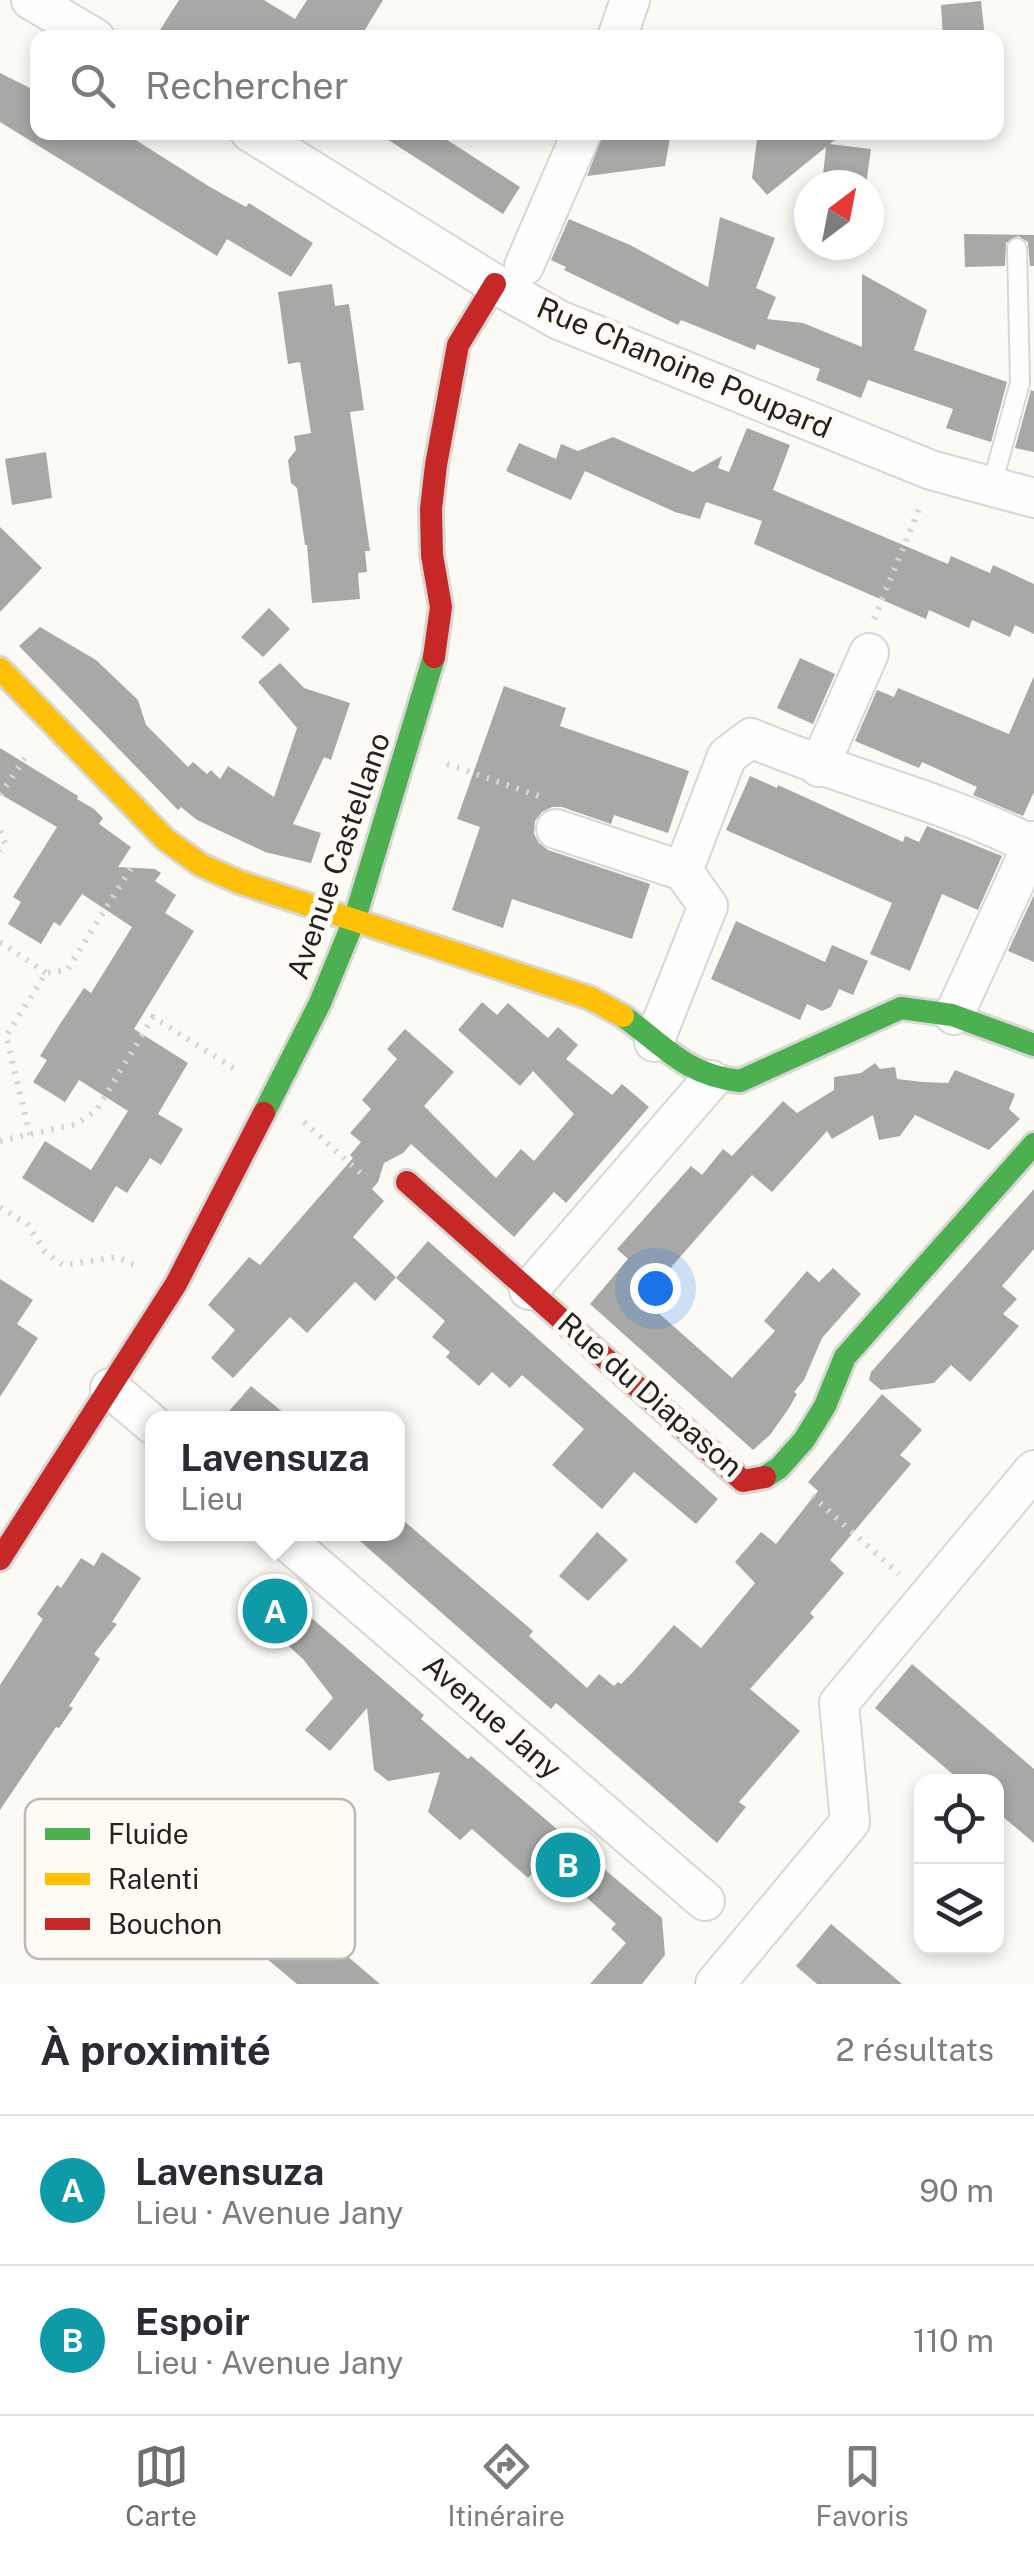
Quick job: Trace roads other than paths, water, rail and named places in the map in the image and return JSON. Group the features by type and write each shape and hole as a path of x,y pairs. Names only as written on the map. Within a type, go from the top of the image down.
{"street":[{"path":"31,0 82,30"},
{"path":"620,30 630,0"},
{"name":"Rue Chanoine Poupard","path":"265,140 510,275 559,320 931,470 1034,498"},
{"path":"510,275 578,140"},
{"name":"Avenue Castellano","path":"0,1559 176,1284 278,1090 355,918 437,648 441,607 432,556 431,509 458,344 510,275"},
{"path":"820,767 870,653"},
{"path":"0,669 165,839 201,866 590,998 625,1017 668,1056 712,1080 740,1081 901,1008 923,1007 954,1015 1034,1045"},
{"path":"683,871 726,756 751,738 820,767 914,796 1030,860 954,1015"},
{"path":"556,829 683,871 708,906 654,1042"},
{"name":"Rue du Diapason","path":"529,1290 712,1080"},
{"name":"Rue du Diapason","path":"407,1182 743,1480 763,1479 780,1468 822,1416 837,1387 845,1357 1034,1144"},
{"path":"110,1388 145,1418"},
{"path":"715,1984 850,1822 839,1703 1034,1470"},
{"name":"Avenue Jany","path":"287,1541 705,1901"}],"lane":[{"path":"991,488 1020,384 1017,248"}],"place":[{"name":"Lavensuza","path":"275,1611"},
{"name":"Espoir","path":"568,1865"}]}
